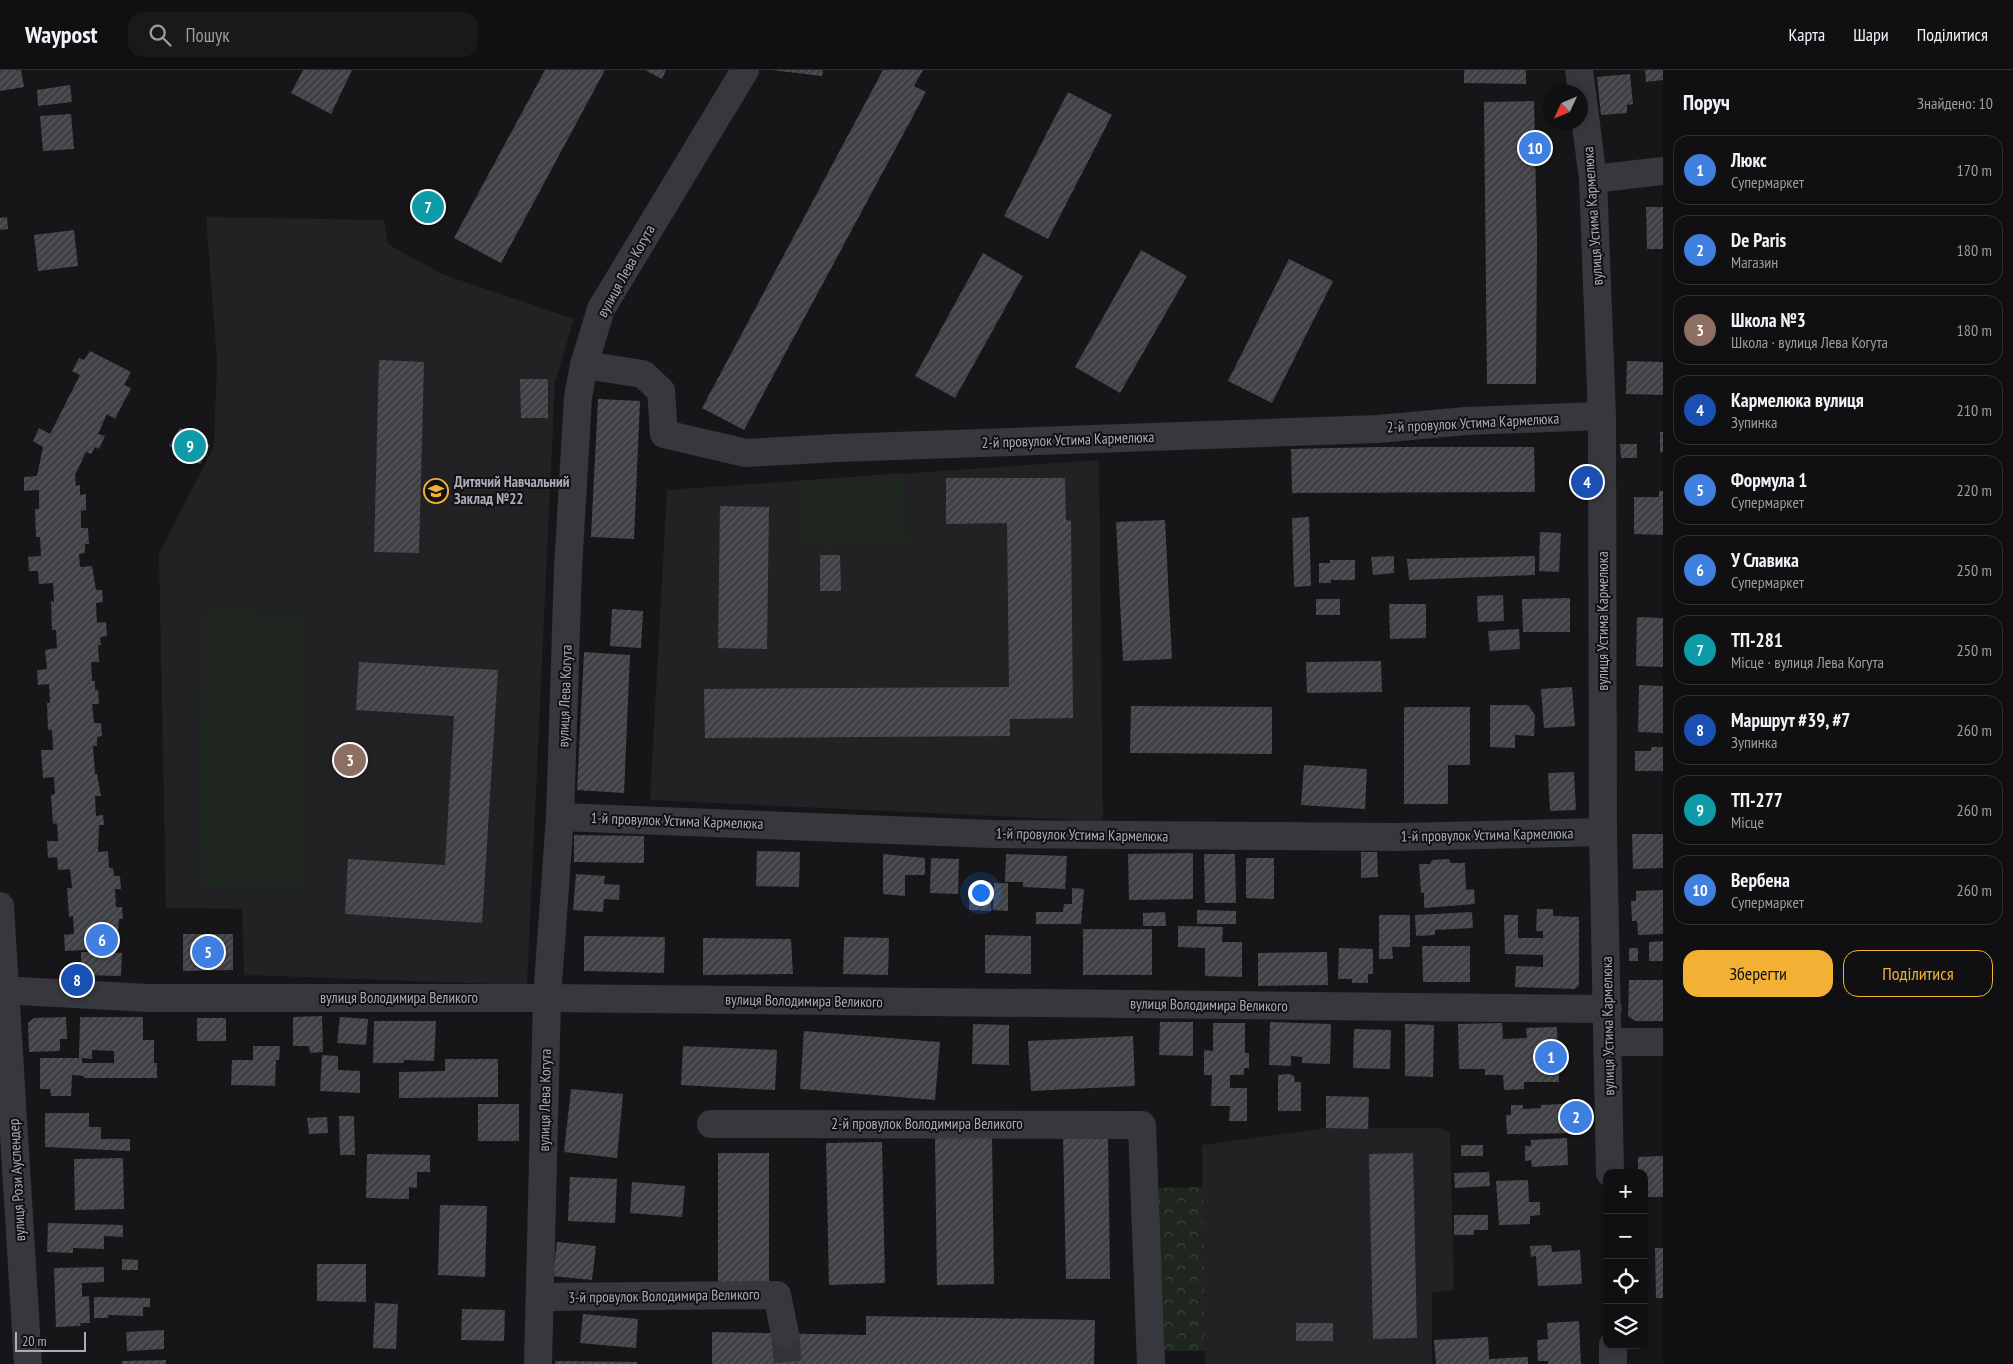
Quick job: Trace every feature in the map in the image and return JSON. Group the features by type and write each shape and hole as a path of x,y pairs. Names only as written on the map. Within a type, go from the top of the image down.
{"street":[{"name":"вулиця Лева Когута","path":"538,1364 547,998 560,817 568,569 578,397 584,365 601,309 745,70"},
{"name":"вулиця Устима Кармелюка","path":"1579,70 1593,179 1602,416 1603,832 1610,1169"},
{"path":"1593,179 1663,171"},
{"name":"2-й провулок Устима Кармелюка","path":"584,365 643,374 661,391 664,434 746,454 838,448 1378,428 1466,421 1602,416"},
{"name":"1-й провулок Устима Кармелюка","path":"560,817 993,834 1399,837 1603,832"},
{"name":"вулиця Рози Ауслендер","path":"0,906 3,991 28,1364"},
{"name":"вулиця Володимира Великого","path":"3,991 148,998 547,998 1608,1009"},
{"path":"1608,1042 1663,1042"},
{"name":"2-й провулок Володимира Великого","path":"711,1124 1142,1125 1151,1364"},
{"name":"3-й провулок Володимира Великого","path":"541,1297 777,1294 785,1334"},
{"path":"1613,1349 1613,1364"}],"shaded area":[{"path":"206,217 384,220 388,244 442,274 574,319 555,382 527,985 244,975 242,909 166,908 159,554 214,446 217,361"},
{"path":"1099,460 1103,821 650,800 667,490"},
{"path":"1326,1128 1440,1128 1450,1134 1454,1290 1432,1292 1432,1364 1205,1364 1202,1145"}],"green space":[{"path":"902,473 909,546 800,548 796,481"},
{"path":"202,611 304,613 300,890 198,888"},
{"path":"1203,1187 1205,1351 1161,1351 1158,1188"}],"building":[{"path":"0,70 21,70 24,87 0,91"},
{"path":"303,70 352,70 331,114 291,93"},
{"path":"545,70 605,70 501,263 454,238"},
{"path":"645,70 666,70 662,79"},
{"path":"772,70 823,70 822,76"},
{"path":"883,70 923,70 914,86 926,92 744,430 702,408"},
{"path":"1464,70 1526,70 1526,84 1464,83"},
{"path":"1645,70 1663,70 1663,80 1646,82"},
{"path":"1630,74 1633,104 1627,105 1627,113 1601,115 1597,77"},
{"path":"70,85 72,102 38,106 37,90"},
{"path":"1068,92 1112,115 1048,239 1004,216"},
{"path":"1534,101 1537,242 1536,384 1487,384 1484,102"},
{"path":"71,114 74,149 43,151 40,116"},
{"path":"425,189 444,198 432,225 412,216"},
{"path":"1646,207 1663,207 1663,249 1647,249"},
{"path":"7,217 8,229 0,230 0,218"},
{"path":"74,230 78,266 38,271 34,235"},
{"path":"1141,250 1187,276 1120,393 1075,367"},
{"path":"983,253 1023,276 955,398 915,376"},
{"path":"1289,259 1333,281 1272,403 1228,381"},
{"path":"90,351 131,372 124,385 131,388 115,419 107,414 98,434 105,436 99,449 95,447 91,454 86,452 75,475 76,486 80,485 80,495 86,494 86,510 81,511 81,528 88,528 89,544 85,544 85,553 79,554 80,567 92,566 96,590 102,590 103,602 96,603 97,623 106,622 107,636 100,637 101,645 98,645 99,662 91,662 92,681 95,681 95,690 98,690 99,704 92,704 94,723 101,723 102,736 97,737 97,746 93,746 95,774 97,774 101,796 95,796 96,816 103,815 104,825 99,825 98,852 108,851 109,868 113,868 114,876 120,876 121,889 115,889 116,907 122,907 123,919 119,919 117,948 65,951 64,935 74,934 73,916 69,917 67,888 72,888 70,869 58,870 57,857 48,858 47,841 58,841 57,823 53,824 51,795 55,794 54,777 43,778 41,750 53,750 52,730 48,730 47,703 50,703 49,684 38,685 37,670 47,669 45,650 57,648 56,630 52,630 51,601 54,602 53,583 39,584 38,571 29,571 28,557 41,556 40,537 36,537 35,509 39,509 39,490 24,491 24,477 37,476 43,447 33,441 39,428 50,434 80,375 72,371 79,358 84,360"},
{"path":"379,360 424,362 419,553 374,552"},
{"path":"1627,361 1663,362 1663,395 1626,394"},
{"path":"520,379 548,379 548,418 521,418"},
{"path":"598,399 640,401 634,539 591,537"},
{"path":"180,428 210,445 200,464 169,446"},
{"path":"1660,432 1663,432 1663,452 1660,452"},
{"path":"1620,444 1637,444 1637,458 1621,458"},
{"path":"1534,447 1535,492 1292,493 1291,449"},
{"path":"946,478 1065,478 1066,520 1071,521 1073,718 1010,719 1010,736 705,738 704,689 1009,687 1007,523 946,524"},
{"path":"1659,491 1663,491 1663,535 1634,534 1634,497 1659,497"},
{"path":"720,506 769,507 767,649 718,648"},
{"path":"1309,517 1311,586 1294,587 1292,518"},
{"path":"1165,520 1172,659 1123,661 1116,522"},
{"path":"1540,532 1561,533 1559,572 1539,571"},
{"path":"820,555 840,555 841,591 820,591"},
{"path":"1394,556 1394,573 1373,575 1371,557"},
{"path":"1535,556 1535,575 1409,580 1407,559"},
{"path":"1330,560 1355,560 1355,580 1331,580 1331,583 1319,583 1319,563 1330,563"},
{"path":"1503,595 1504,621 1478,622 1477,596"},
{"path":"1570,598 1570,632 1523,632 1522,599"},
{"path":"1316,599 1340,599 1340,615 1316,615"},
{"path":"1389,604 1426,604 1426,638 1390,639"},
{"path":"612,609 643,611 641,648 610,646"},
{"path":"1637,617 1663,618 1663,667 1636,666"},
{"path":"1519,629 1520,649 1490,651 1488,631"},
{"path":"584,652 630,655 624,793 577,790"},
{"path":"1381,661 1382,692 1307,693 1306,662"},
{"path":"359,662 498,670 482,923 345,914 348,859 445,865 454,716 356,710"},
{"path":"1639,685 1663,686 1663,733 1638,732"},
{"path":"1572,687 1575,726 1544,728 1541,689"},
{"path":"1490,705 1528,705 1535,715 1534,736 1515,735 1515,748 1490,747"},
{"path":"1131,706 1272,707 1272,754 1130,753"},
{"path":"1404,707 1470,707 1470,765 1448,765 1448,804 1404,804"},
{"path":"1651,747 1663,747 1663,771 1635,771 1635,751 1651,751"},
{"path":"1304,765 1367,769 1365,809 1301,805"},
{"path":"1574,772 1576,810 1550,811 1548,773"},
{"path":"1632,834 1663,834 1663,868 1633,869"},
{"path":"574,835 644,836 644,863 574,862"},
{"path":"757,851 800,852 799,887 756,886"},
{"path":"1361,852 1377,852 1378,877 1361,878"},
{"path":"1193,853 1193,899 1129,900 1128,854"},
{"path":"883,854 925,858 925,875 905,875 905,896 883,894"},
{"path":"1006,854 1067,856 1065,889 1023,887 1023,882 1005,882"},
{"path":"1204,854 1235,854 1236,903 1205,903"},
{"path":"931,858 959,859 958,894 930,893"},
{"path":"1246,858 1274,858 1274,899 1246,898"},
{"path":"1449,859 1451,863 1465,863 1466,890 1474,889 1475,904 1424,908 1424,893 1421,893 1419,864 1430,864 1432,860"},
{"path":"576,874 605,876 604,884 620,885 619,900 604,899 603,912 573,910"},
{"path":"976,882 991,882 991,911 969,910 969,899 976,899"},
{"path":"994,883 1008,883 1008,911 993,910"},
{"path":"1072,888 1084,889 1081,924 1036,924 1036,912 1063,912 1064,904 1072,904"},
{"path":"1663,890 1663,934 1638,935 1637,921 1632,921 1631,901 1636,901 1636,891"},
{"path":"1537,909 1553,909 1553,916 1579,917 1579,985 1575,989 1515,987 1516,966 1543,967 1543,955 1505,954 1504,915 1518,915 1518,938 1543,938 1543,931 1536,931"},
{"path":"1197,910 1236,911 1236,924 1197,924"},
{"path":"1165,912 1166,926 1143,926 1143,913"},
{"path":"1472,912 1473,928 1435,930 1435,935 1416,936 1415,915"},
{"path":"1379,915 1410,915 1410,947 1392,947 1393,959 1379,959"},
{"path":"1178,926 1223,927 1222,942 1242,942 1242,977 1205,976 1205,948 1178,947"},
{"path":"1083,929 1152,929 1152,975 1083,975"},
{"path":"183,934 233,934 233,970 183,971"},
{"path":"985,935 1031,936 1031,974 985,973"},
{"path":"584,936 665,937 664,973 584,971"},
{"path":"844,937 889,938 888,975 843,974"},
{"path":"703,938 791,939 793,974 703,975"},
{"path":"1663,941 1663,961 1649,961 1649,942"},
{"path":"1422,946 1470,946 1470,982 1423,982"},
{"path":"1339,948 1373,949 1373,974 1368,974 1368,983 1352,983 1352,979 1338,979"},
{"path":"1629,948 1638,948 1638,961 1629,961"},
{"path":"81,952 122,953 121,976 81,975"},
{"path":"1327,952 1328,985 1258,986 1258,953"},
{"path":"1629,980 1663,980 1663,1021 1635,1021 1628,1016"},
{"path":"322,1016 323,1052 310,1053 309,1046 293,1046 293,1017"},
{"path":"66,1017 67,1039 60,1039 60,1051 29,1052 28,1023 34,1018"},
{"path":"80,1017 143,1017 143,1040 154,1040 154,1063 157,1063 157,1078 84,1078 84,1076 72,1075 71,1096 51,1096 50,1089 40,1089 40,1058 79,1058","holes":["92,1050 114,1051 114,1063 82,1063 82,1058 92,1059"]},
{"path":"340,1017 368,1019 366,1045 337,1043"},
{"path":"197,1018 226,1018 226,1041 197,1041"},
{"path":"374,1021 436,1021 434,1061 404,1060 403,1063 373,1063"},
{"path":"1160,1022 1193,1022 1193,1056 1159,1055"},
{"path":"1270,1022 1331,1024 1330,1064 1302,1063 1302,1057 1291,1056 1291,1066 1269,1065"},
{"path":"1213,1023 1245,1023 1245,1053 1249,1053 1249,1068 1244,1068 1244,1075 1230,1075 1230,1088 1247,1088 1247,1121 1229,1121 1230,1106 1211,1106 1212,1075 1204,1075 1204,1050 1213,1051"},
{"path":"1502,1023 1503,1039 1527,1038 1526,1028 1557,1027 1559,1082 1524,1082 1524,1089 1504,1090 1503,1075 1485,1075 1485,1069 1459,1069 1458,1024"},
{"path":"973,1024 1009,1025 1009,1065 972,1064"},
{"path":"1405,1024 1434,1025 1433,1077 1405,1076"},
{"path":"1354,1029 1391,1030 1390,1069 1353,1068"},
{"path":"804,1031 940,1042 935,1100 800,1089"},
{"path":"1133,1036 1135,1086 1031,1091 1028,1041"},
{"path":"253,1046 280,1046 279,1060 276,1060 275,1086 231,1085 232,1060 253,1060"},
{"path":"683,1046 777,1050 775,1090 681,1085"},
{"path":"322,1055 338,1056 338,1070 360,1071 360,1093 320,1091"},
{"path":"445,1059 498,1059 498,1097 399,1098 399,1072 445,1071"},
{"path":"1289,1074 1294,1076 1295,1082 1301,1082 1301,1111 1278,1111 1278,1075"},
{"path":"571,1089 623,1094 617,1158 564,1152"},
{"path":"1326,1096 1369,1097 1368,1129 1326,1128"},
{"path":"1583,1103 1584,1133 1507,1134 1506,1115 1511,1115 1511,1105 1523,1105 1523,1109 1541,1108 1541,1105"},
{"path":"478,1104 519,1104 519,1141 478,1141"},
{"path":"45,1113 89,1113 89,1127 101,1127 101,1139 130,1139 130,1151 45,1147"},
{"path":"339,1116 354,1116 355,1155 340,1155"},
{"path":"327,1117 328,1133 309,1134 307,1118"},
{"path":"1108,1134 1110,1279 1066,1279 1063,1135"},
{"path":"992,1136 994,1284 937,1285 935,1137"},
{"path":"1567,1138 1568,1165 1532,1167 1531,1160 1525,1161 1525,1146 1531,1146 1531,1140"},
{"path":"882,1142 885,1283 829,1285 826,1143"},
{"path":"1461,1145 1483,1145 1483,1156 1461,1156"},
{"path":"718,1153 769,1153 769,1285 718,1284"},
{"path":"1413,1153 1417,1338 1373,1339 1369,1154"},
{"path":"367,1154 430,1155 430,1172 417,1172 417,1188 409,1187 409,1199 366,1198"},
{"path":"1663,1156 1663,1197 1648,1197 1648,1169 1638,1169 1638,1157"},
{"path":"123,1158 124,1209 75,1210 74,1159"},
{"path":"1489,1172 1490,1186 1455,1188 1454,1173"},
{"path":"570,1177 617,1179 615,1223 568,1221"},
{"path":"1528,1180 1529,1202 1540,1202 1540,1215 1530,1216 1530,1224 1499,1225 1496,1181"},
{"path":"632,1182 685,1186 682,1217 630,1213"},
{"path":"440,1205 487,1206 485,1277 438,1275"},
{"path":"1454,1215 1488,1215 1488,1230 1474,1230 1474,1235 1454,1235"},
{"path":"48,1223 123,1225 123,1237 104,1236 104,1249 73,1248 73,1253 47,1252"},
{"path":"557,1242 596,1246 592,1280 553,1276"},
{"path":"1551,1245 1552,1252 1580,1250 1582,1284 1538,1286 1536,1256 1531,1257 1530,1246"},
{"path":"1655,1248 1663,1248 1663,1298 1656,1298"},
{"path":"122,1259 138,1260 138,1270 122,1270"},
{"path":"317,1264 366,1264 366,1302 317,1301"},
{"path":"104,1267 104,1282 82,1283 82,1297 89,1296 90,1323 80,1323 81,1326 56,1327 54,1268"},
{"path":"94,1297 150,1298 150,1307 143,1307 143,1316 108,1315 108,1318 94,1318"},
{"path":"375,1303 398,1304 396,1349 373,1348"},
{"path":"462,1309 505,1310 504,1341 461,1340"},
{"path":"583,1314 638,1319 636,1348 580,1343"},
{"path":"866,1316 1095,1320 1094,1364 712,1364 712,1332 866,1335"},
{"path":"1579,1321 1581,1364 1548,1364 1548,1361 1538,1361 1537,1340 1548,1339 1547,1323"},
{"path":"1296,1323 1333,1323 1333,1341 1296,1341"},
{"path":"164,1330 164,1349 127,1351 126,1332"},
{"path":"1488,1337 1489,1359 1528,1357 1528,1364 1436,1364 1434,1340"},
{"path":"166,1360 166,1364 122,1364 122,1361"},
{"path":"555,1361 637,1362 637,1364 555,1364"}],"tunnel":[{"path":"785,1334 788,1364"}],"place":[{"name":"Вербена","path":"1535,148"},
{"name":"ТП-281","path":"428,207"},
{"name":"ТП-277","path":"190,446"},
{"name":"Кармелюка вулиця","path":"1587,482"},
{"name":"Дитячий Навчальний Заклад №22","path":"436,491"},
{"name":"Школа №3","path":"350,760"},
{"name":"У Славика","path":"102,940"},
{"name":"Формула 1","path":"208,952"},
{"name":"Маршрут #39, #7","path":"77,980"},
{"name":"Люкс","path":"1551,1057"},
{"name":"De Paris","path":"1576,1117"}]}
